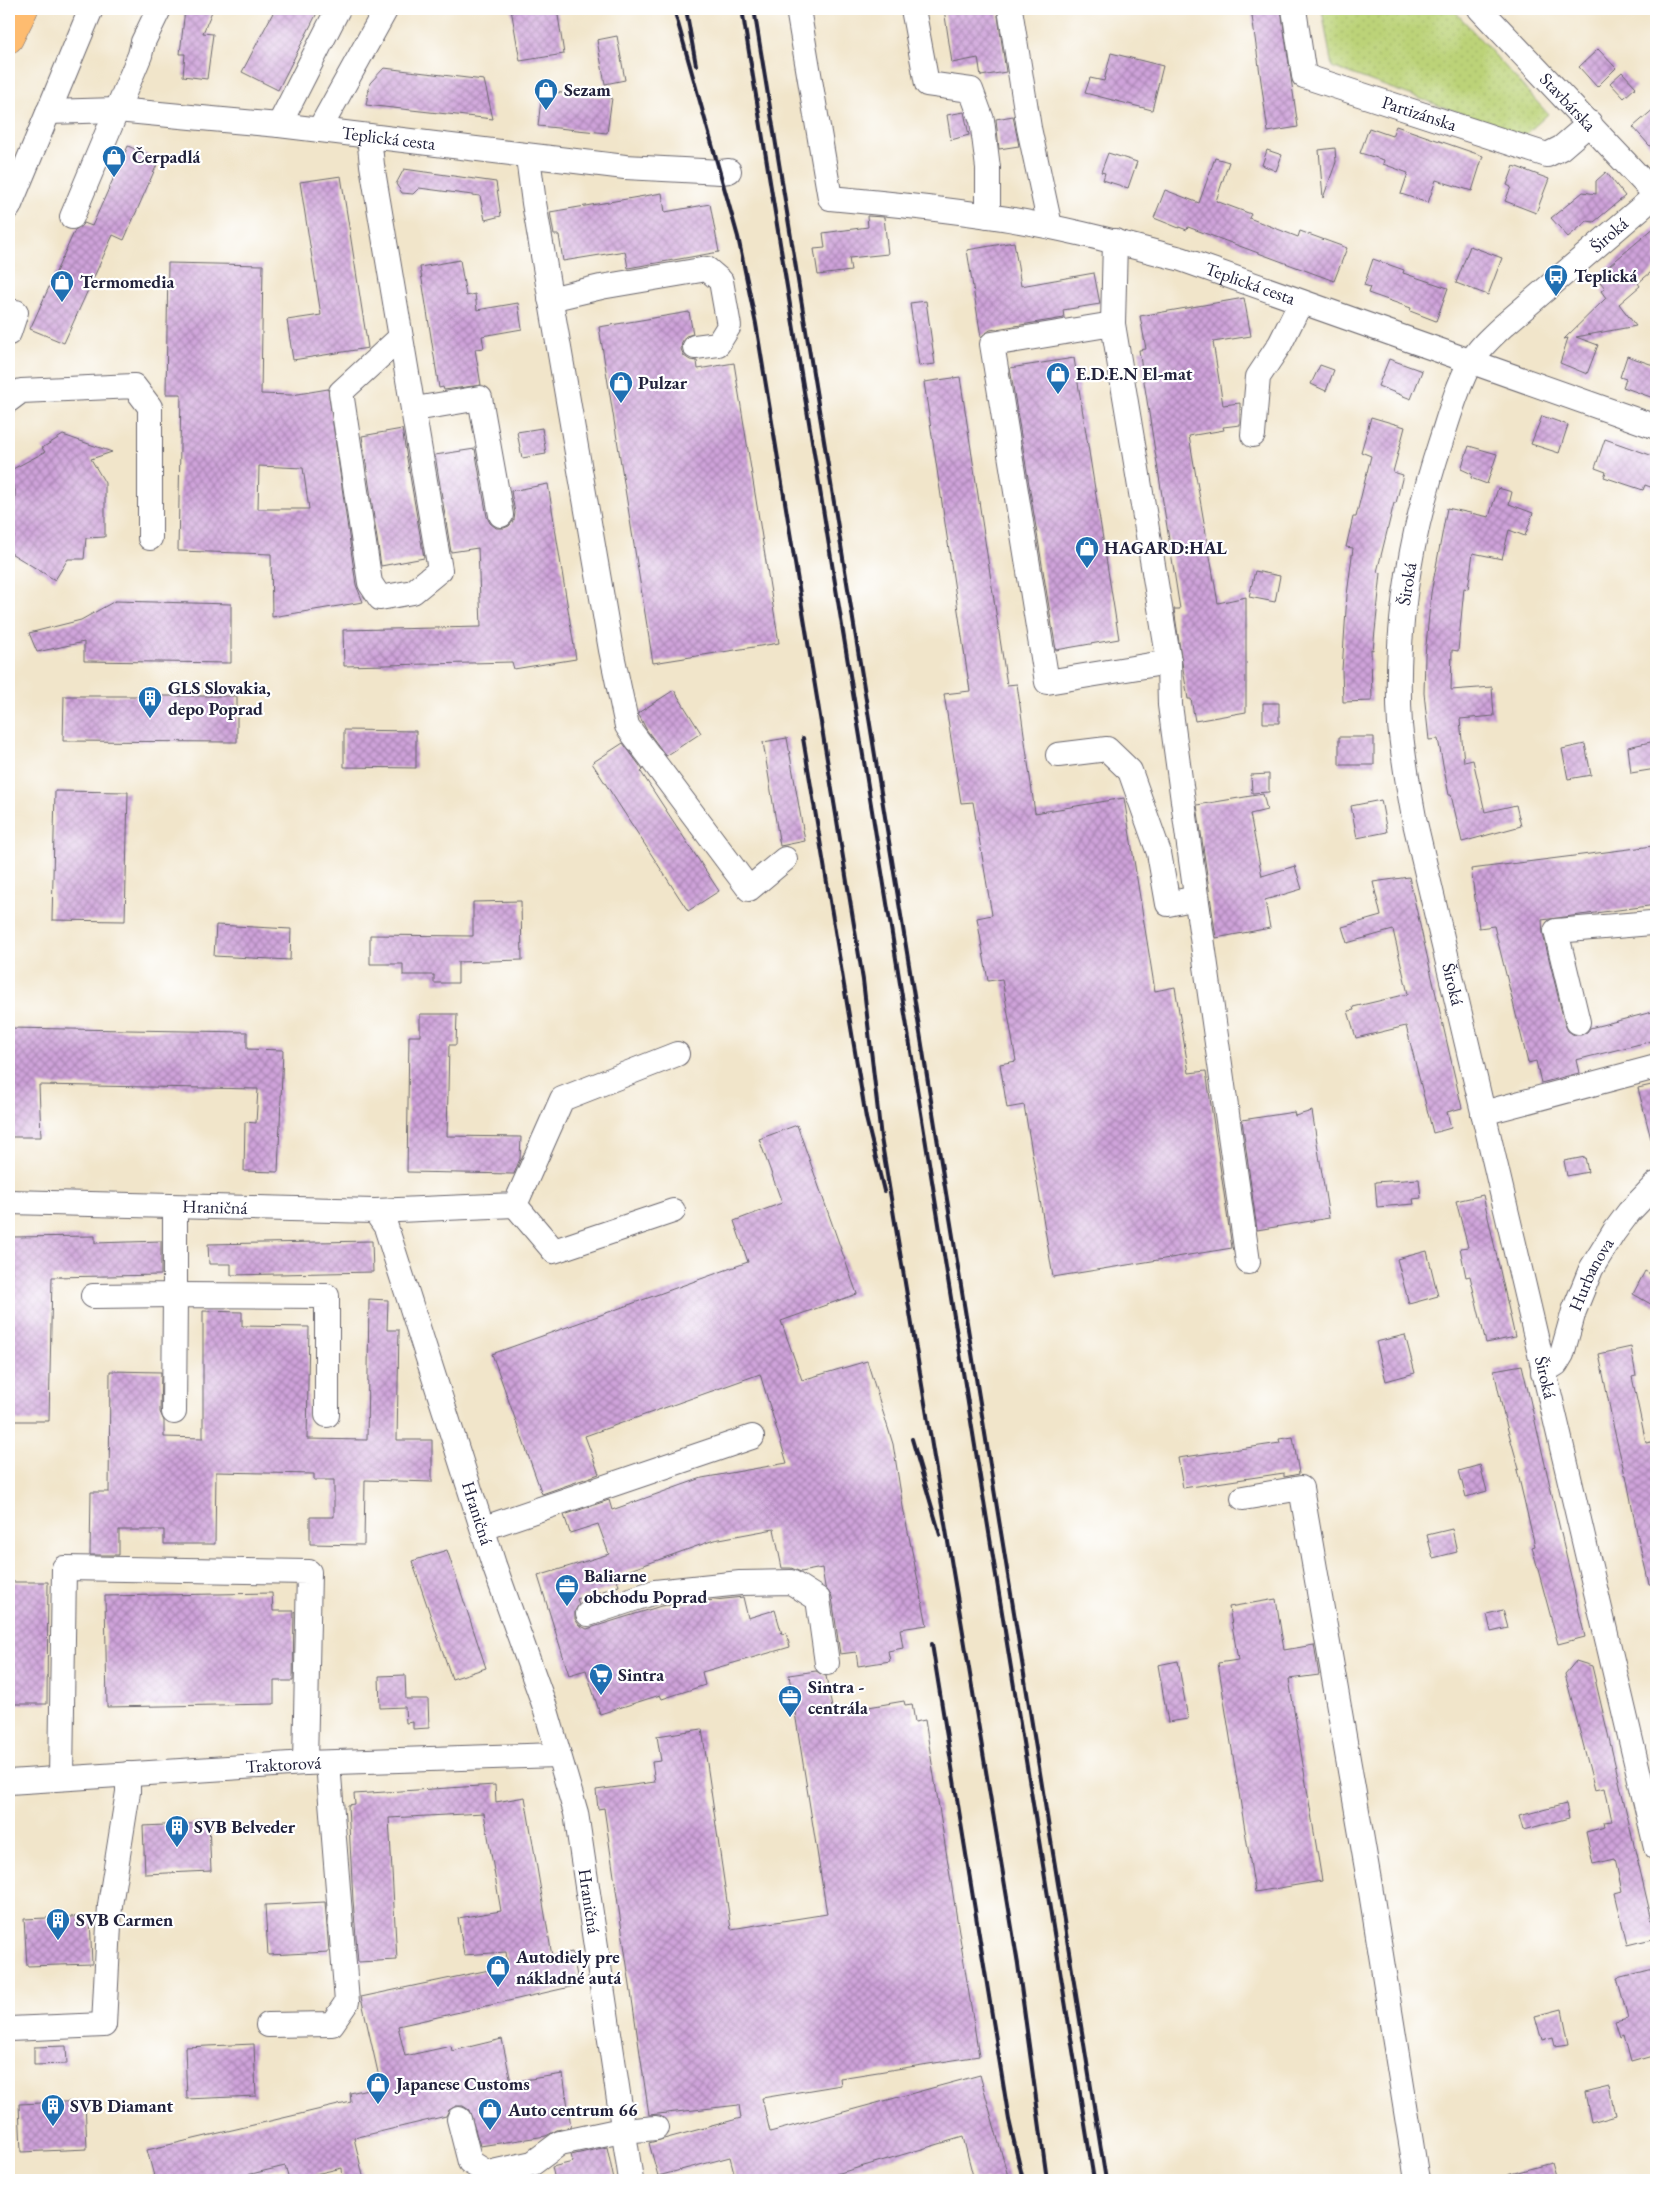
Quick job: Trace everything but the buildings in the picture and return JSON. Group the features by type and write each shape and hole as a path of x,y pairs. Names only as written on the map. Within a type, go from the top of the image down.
{"main road":[{"path":"9,39 24,9"}],"street":[{"path":"9,207 91,9"},
{"path":"72,217 140,55 143,42 159,9"},
{"path":"279,125 338,9"},
{"path":"319,130 386,9"},
{"name":"Teplická cesta","path":"798,9 830,198 988,216 1050,226 1181,259 1470,363 1656,427"},
{"path":"913,9 927,84 972,90 982,120 988,168 988,216"},
{"path":"1010,9 1029,128 1050,226"},
{"name":"Partizánska","path":"1294,9 1304,76 1547,155 1560,148 1590,123"},
{"name":"Stavbárska","path":"1480,9 1590,123 1656,195"},
{"name":"Teplická cesta","path":"48,112 117,110 279,125 528,157 625,167 730,171"},
{"path":"369,136 440,570 414,592 380,598 370,583 341,392 401,337"},
{"path":"528,157 550,299 610,650 627,726 748,888 785,860"},
{"name":"Široká","path":"1656,195 1503,326 1485,343 1470,363 1446,428 1422,506 1403,610 1399,666 1400,725 1415,823 1656,1847"},
{"path":"1115,241 1113,324 1169,662 1170,705 1248,1262"},
{"path":"550,299 601,287 707,269 721,281 728,326 718,344 695,347"},
{"path":"1253,435 1258,377 1280,344 1301,302"},
{"path":"1113,324 992,344 1047,682 1169,662"},
{"path":"9,400 21,391 134,386 150,407 150,538"},
{"path":"415,409 480,398 501,515"},
{"path":"1058,755 1108,749 1130,772 1159,854 1168,904 1196,898"},
{"path":"1578,1022 1556,931 1651,923 1656,926"},
{"path":"515,1206 562,1099 677,1054"},
{"path":"1483,1113 1656,1067"},
{"name":"Hurbanova","path":"1543,1372 1556,1364 1562,1354 1574,1311 1591,1269 1614,1232 1634,1206 1656,1184"},
{"name":"Hraničná","path":"9,1202 375,1211 386,1227 454,1443 484,1528 494,1565 545,1707 576,1813 630,2180"},
{"path":"375,1211 515,1206"},
{"path":"515,1206 554,1251 673,1211"},
{"path":"174,1412 175,1207"},
{"path":"93,1296 327,1296 327,1415"},
{"path":"484,1528 752,1437"},
{"path":"1243,1498 1301,1488 1368,1876 1417,2180"},
{"path":"61,1778 64,1568 309,1572 305,1763"},
{"path":"588,1614 655,1592 740,1582 791,1582 818,1599 827,1663"},
{"name":"Traktorová","path":"9,1782 305,1763 558,1755"},
{"path":"268,2025 332,2024 347,2002 328,1762"},
{"path":"9,2029 104,2025 110,1905 128,1792 128,1774"},
{"path":"460,2119 470,2162 488,2173 533,2163 560,2143 623,2131 656,2128"}],"green space":[{"path":"1322,9 1453,9 1548,114 1524,136 1332,67"}],"railway":[{"path":"674,9 738,237 756,324 863,980 881,1138 1018,1964 1047,2180"},
{"path":"686,9 696,65"},
{"path":"742,9 1094,2180"},
{"path":"754,9 1106,2180"},
{"path":"803,738 866,1118 884,1191"},
{"path":"912,1439 940,1535"},
{"path":"932,1644 1009,2120 1023,2180"}],"place":[{"name":"Sezam","path":"546,111"},
{"name":"Čerpadlá","path":"114,178"},
{"name":"Teplická","path":"1556,297"},
{"name":"Termomedia","path":"62,303"},
{"name":"E.D.E.N El-mat","path":"1058,395"},
{"name":"Pulzar","path":"621,404"},
{"name":"HAGARD:HAL","path":"1087,569"},
{"name":"GLS Slovakia, depo Poprad","path":"150,719"},
{"name":"Baliarne obchodu Poprad","path":"567,1607"},
{"name":"Sintra","path":"601,1696"},
{"name":"Sintra - centrála","path":"790,1718"},
{"name":"SVB Belveder","path":"177,1848"},
{"name":"SVB Carmen","path":"58,1941"},
{"name":"Autodiely pre nákladné autá","path":"498,1988"},
{"name":"Japanese Customs","path":"378,2105"},
{"name":"SVB Diamant","path":"53,2127"},
{"name":"Auto centrum 66","path":"490,2131"}]}
